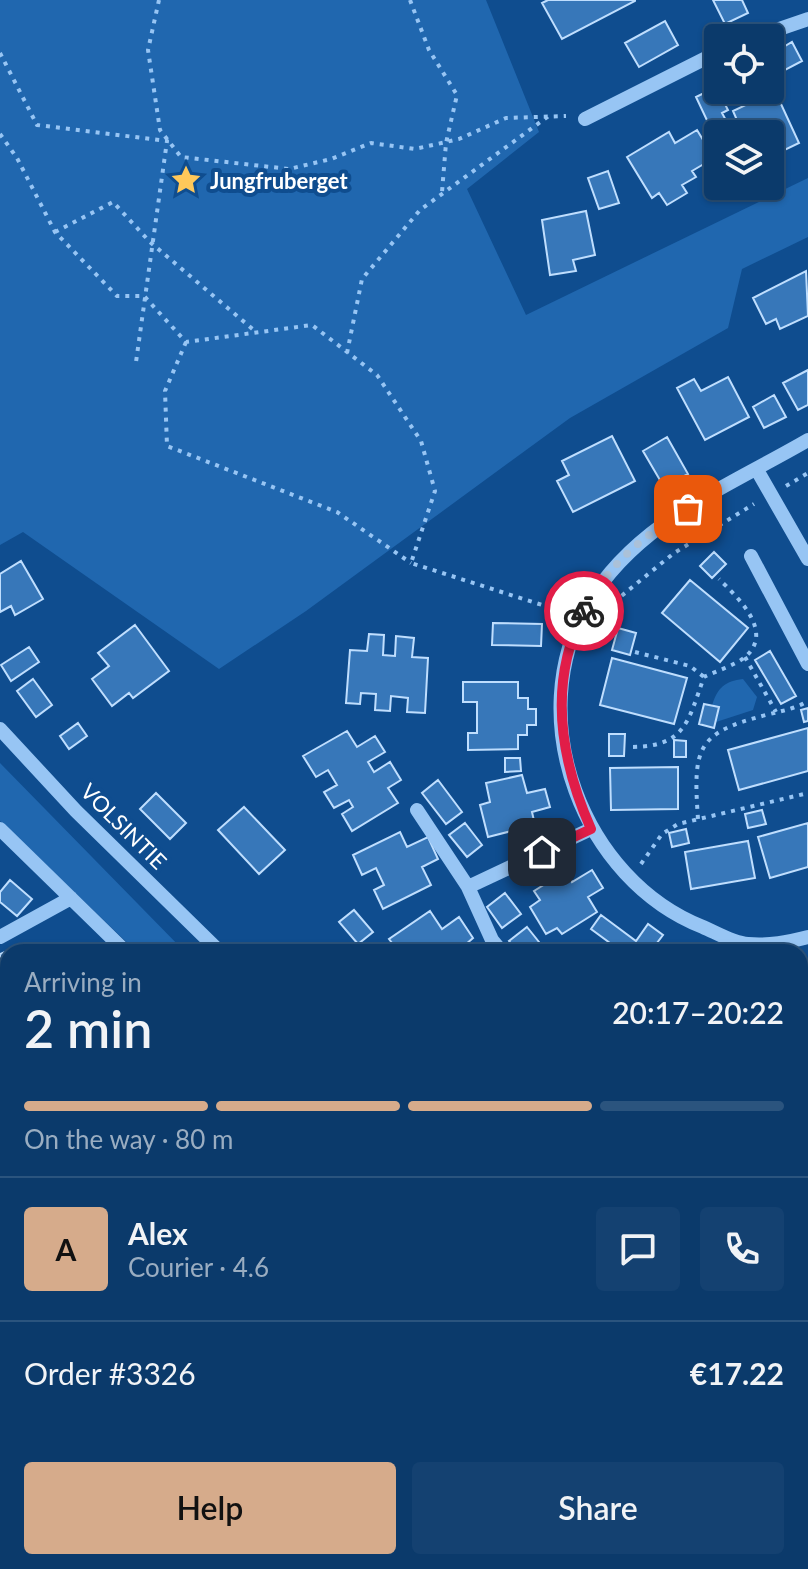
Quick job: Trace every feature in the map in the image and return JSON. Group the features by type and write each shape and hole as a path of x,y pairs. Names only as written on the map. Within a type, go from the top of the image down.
{"street":[{"path":"784,27 808,19"},
{"path":"585,119 704,59"},
{"path":"744,944 674,916 619,871 591,829 571,785 562,724 566,662 589,602 631,547 655,528 808,440"},
{"path":"757,470 808,559"},
{"path":"751,556 808,664"},
{"name":"VOLSINTIE","path":"0,729 76,811 212,944"},
{"path":"417,810 468,887 495,944"},
{"path":"0,829 118,944"},
{"path":"468,887 591,829"},
{"path":"0,937 71,898"},
{"path":"777,944 808,937"}],"path":[{"path":"159,0 148,50 160,130 181,157 289,169 331,159 371,143 415,149 446,143 506,118 551,114 585,119"},
{"path":"410,0 429,50 457,95 446,143 442,194"},
{"path":"0,53 37,125 167,141"},
{"path":"347,353 362,279 420,210 551,114"},
{"path":"0,134 17,158 55,232 117,296 144,296 186,342"},
{"path":"136,362 150,242 167,141"},
{"path":"55,232 113,202 150,242 258,333"},
{"path":"186,342 312,325 377,375 421,441 435,491 411,563"},
{"path":"186,342 165,391 167,446 337,512 411,563 581,617"},
{"path":"563,612 573,600 603,608 611,604 674,553 808,473"},
{"path":"633,747 667,743 677,737 688,723 704,677 745,657 753,644 753,619 747,607 719,579"},
{"path":"635,652 690,666 704,677"},
{"path":"745,657 776,712"},
{"path":"698,819 696,783 705,744 718,730 808,701"},
{"path":"630,879 662,834 678,824 808,793"}],"shaded area":[{"path":"0,0 486,0 539,132 467,189 526,315 763,200 784,200 784,190 808,178 808,237 742,269 728,328 570,418 306,611 219,669 23,532 0,545"},
{"path":"743,679 757,697 753,710 716,722 719,707 712,706 716,694 723,686"},
{"path":"0,763 177,944 129,944 0,821"}],"building":[{"path":"548,0 635,1 562,39 542,3"},
{"path":"713,0 742,0 748,13 725,24"},
{"path":"665,21 678,45 639,67 625,43"},
{"path":"792,42 802,61 785,70 784,68 784,47"},
{"path":"704,93 704,104 725,104 728,110 722,113 726,120 707,120 696,97"},
{"path":"748,104 781,104 799,143 784,150 784,120 737,120 733,111"},
{"path":"697,130 704,142 704,164 692,171 696,177 682,185 687,193 667,205 659,193 652,198 627,157 669,132 675,143"},
{"path":"608,171 619,203 599,209 588,178"},
{"path":"586,211 595,255 573,260 576,271 550,275 542,220"},
{"path":"806,271 808,316 780,329 776,319 766,324 753,298"},
{"path":"808,370 808,405 798,410 783,383"},
{"path":"728,377 749,417 705,440 677,388 694,379 701,391"},
{"path":"774,395 786,417 764,428 753,407"},
{"path":"612,436 635,481 573,512 557,481 569,475 562,461"},
{"path":"667,437 688,474 664,487 643,451"},
{"path":"714,552 726,564 712,578 700,566"},
{"path":"21,561 43,599 15,615 11,606 0,612 0,574"},
{"path":"690,580 748,628 720,662 662,613"},
{"path":"493,623 542,624 541,646 492,645"},
{"path":"135,625 169,671 133,698 129,693 112,706 92,679 109,666 98,653"},
{"path":"618,628 636,633 630,655 612,650"},
{"path":"369,634 384,635 383,655 395,656 396,636 414,638 412,657 428,658 425,713 407,712 408,698 391,696 390,711 375,710 376,694 361,693 360,704 346,703 350,650 367,651"},
{"path":"29,647 39,662 11,681 1,665"},
{"path":"770,651 796,696 781,704 755,660"},
{"path":"612,658 687,678 674,724 600,705"},
{"path":"33,679 52,705 36,717 17,691"},
{"path":"463,682 518,682 518,698 528,698 528,709 536,709 536,725 527,725 527,735 518,735 518,749 468,750 468,733 477,733 477,702 463,702"},
{"path":"704,704 719,707 714,728 699,724"},
{"path":"808,708 808,721 804,722 801,710"},
{"path":"78,723 87,736 69,749 60,736"},
{"path":"808,728 808,771 739,790 728,750"},
{"path":"347,731 357,747 375,736 385,752 368,762 374,772 390,762 401,780 388,788 398,803 352,831 342,814 353,807 349,800 334,808 324,792 337,785 328,770 316,777 303,756"},
{"path":"609,734 625,734 624,756 609,756"},
{"path":"674,740 686,741 686,757 674,757"},
{"path":"505,758 520,758 521,771 505,772"},
{"path":"678,767 678,809 611,810 610,768"},
{"path":"522,775 527,793 545,789 550,807 532,812 535,825 488,837 480,805 490,802 486,783"},
{"path":"438,780 462,812 446,824 422,793"},
{"path":"156,793 186,823 170,839 140,809"},
{"path":"244,807 285,850 259,874 218,830"},
{"path":"762,810 766,824 748,828 745,814"},
{"path":"465,823 482,845 467,857 449,835"},
{"path":"808,823 808,867 770,878 758,837"},
{"path":"686,829 689,843 672,847 669,833"},
{"path":"400,832 407,847 428,837 438,859 422,867 431,885 383,909 374,890 384,885 376,868 362,875 353,855"},
{"path":"748,841 755,878 691,889 685,852"},
{"path":"592,870 603,888 588,897 597,912 562,934 557,928 546,934 530,907 540,900 534,891 566,871 572,882"},
{"path":"10,880 32,899 17,916 0,902 0,892"},
{"path":"505,893 521,914 502,928 487,907"},
{"path":"354,910 373,932 358,944 339,922"},
{"path":"430,911 442,929 459,917 473,938 466,944 393,944 389,939"},
{"path":"601,915 636,941 648,924 663,935 656,944 611,944 591,929"},
{"path":"527,927 541,944 511,944 509,941"}],"way so far":[{"path":"584,611 631,547 655,528 688,509"}],"place":[{"name":"Jungfruberget","path":"186,180"}],"route":[{"path":"542,852 591,829 571,785 562,724 566,662 584,611"}]}
